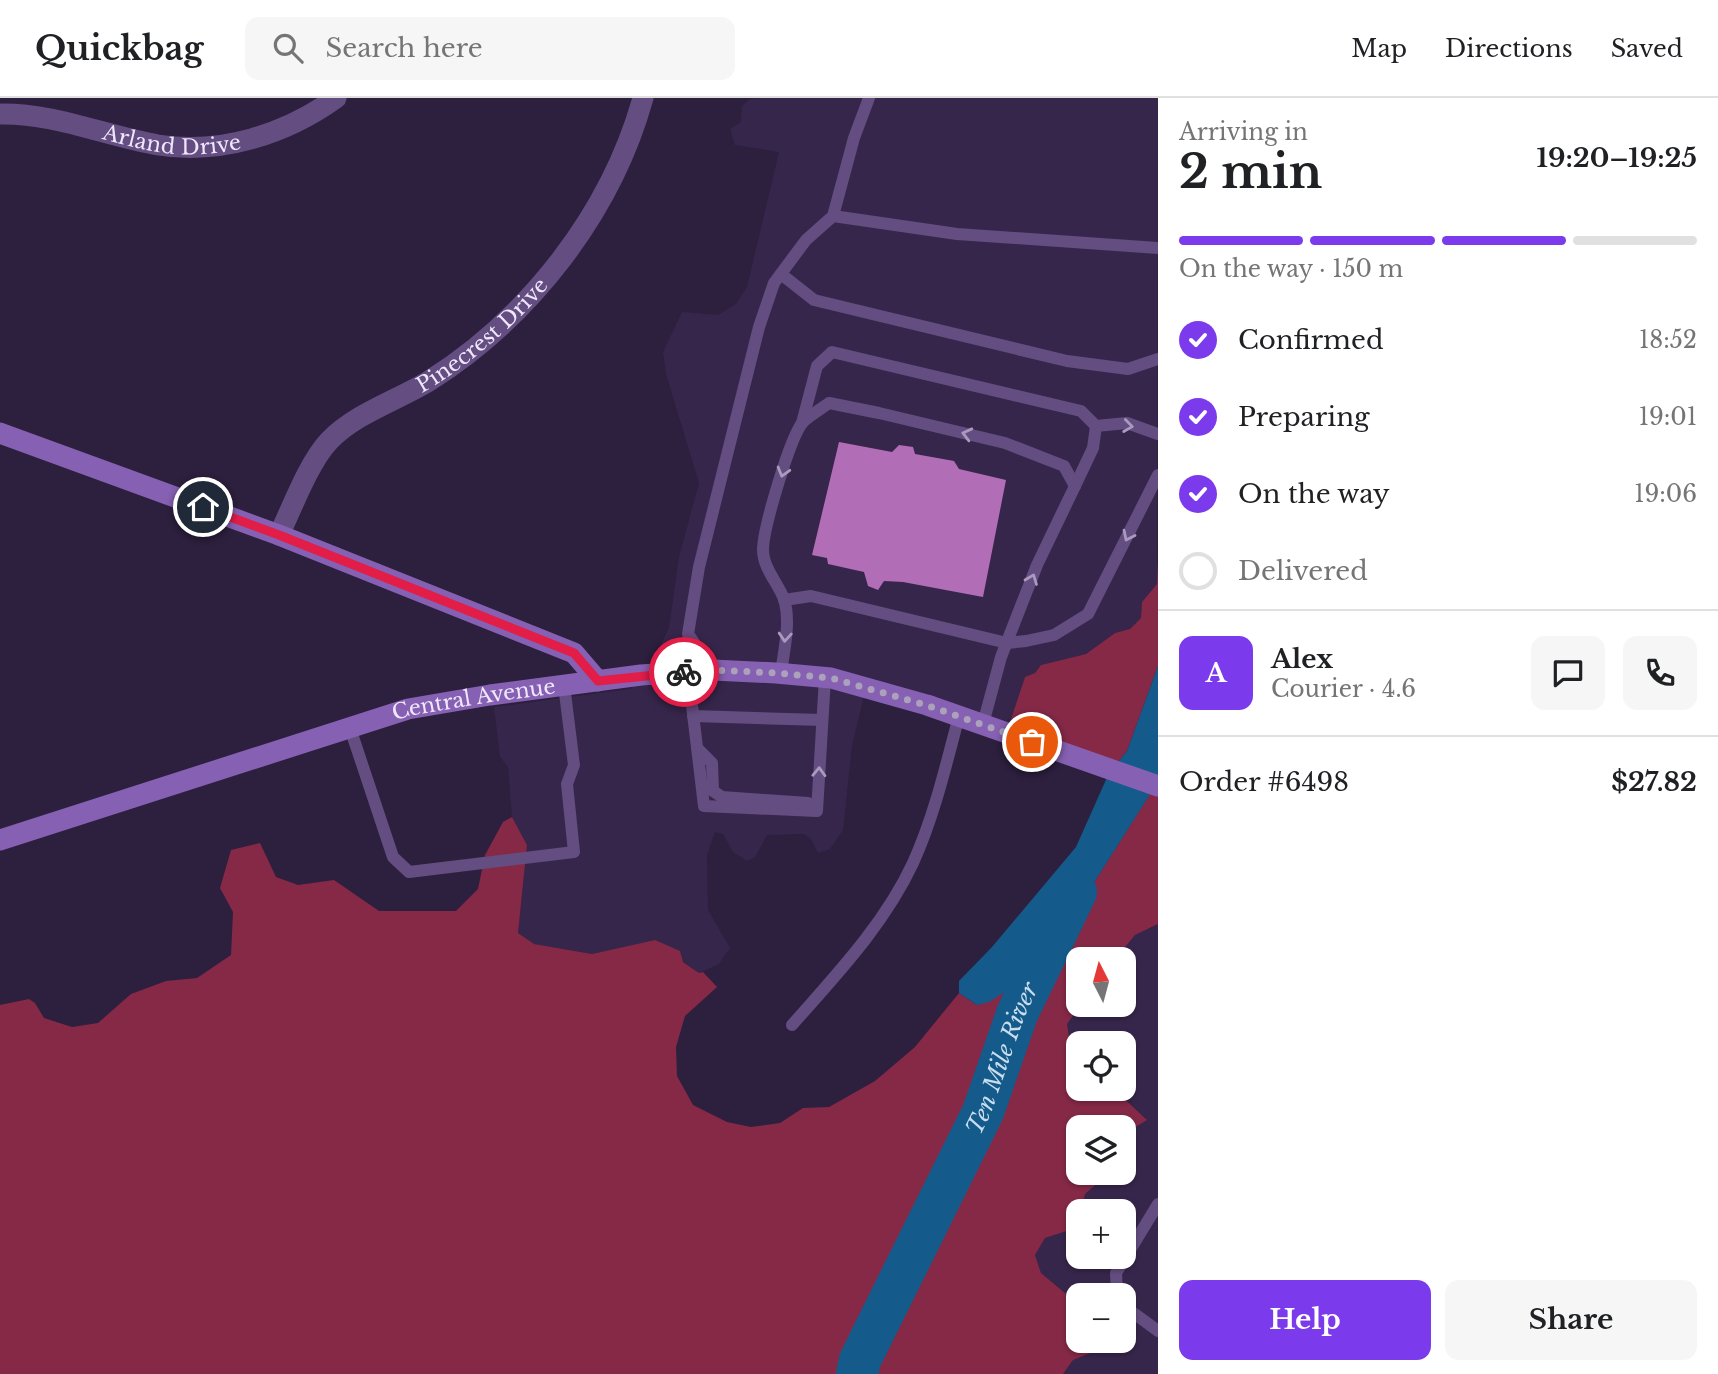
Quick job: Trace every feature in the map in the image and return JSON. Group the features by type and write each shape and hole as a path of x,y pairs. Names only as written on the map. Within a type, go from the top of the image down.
{"main road":[{"path":"0,433 279,535 574,653 598,681"},
{"name":"Central Avenue","path":"0,840 408,709 564,685 713,670 825,678 926,705 1158,786"}],"street":[{"name":"Arland Drive","path":"0,114 60,120 158,145 188,148 249,140 278,131 306,118 336,98"},
{"name":"Pinecrest Drive","path":"279,535 309,472 328,442 357,420 429,381 492,335 556,267 600,201 634,131 643,98"}],"lane":[{"path":"713,670 688,634 696,581 759,327 774,283 806,240 833,216 854,138 869,98"},
{"path":"833,216 957,234 1158,248"},
{"path":"781,274 814,300 1067,361 1128,369 1158,359"},
{"path":"781,673 787,632 784,600 768,569 763,551 769,519 787,458 802,424 817,366 832,352 1081,411 1097,426 1127,423 1158,434"},
{"path":"802,424 829,403 879,413 1005,443 1064,466 1075,486"},
{"path":"984,724 1007,643 1037,565 1093,448 1097,426"},
{"path":"784,600 811,596 1007,643 1026,642 1054,635 1088,614 1158,475"},
{"path":"688,672 704,806 817,811 825,678"},
{"path":"350,728 393,857 410,872 574,852 567,784 574,765 564,685"},
{"path":"693,716 822,720"},
{"path":"792,1025 870,934 912,863 940,785 959,716"},
{"path":"1117,1283 1116,1273 1158,1204"},
{"path":"1136,1315 1158,1331"}],"shaded area":[{"path":"1158,98 1157,584 1142,602 1141,618 1130,629 1115,633 1086,654 1041,665 1035,673 1025,677 1006,734 864,696 852,745 843,830 830,849 818,853 811,839 804,834 767,835 755,857 747,861 733,852 723,834 715,832 707,855 708,910 730,948 719,964 699,973 655,940 592,954 533,944 518,933 527,845 512,817 508,767 500,757 494,707 630,689 645,677 669,628 679,557 699,483 666,374 663,352 682,312 718,315 736,304 747,287 779,152 735,145 730,129 741,122 742,106 750,99"},
{"path":"1158,560 1158,666 1127,751 1109,773 1006,734 1025,677 1035,673 1041,665 1086,654 1115,633 1130,629 1141,618 1142,602 1157,584"},
{"path":"1158,781 1158,924 1135,935 1124,947 1066,947 1066,1017 1072,1017 1066,1031 1066,1101 1127,1101 1147,1120 1136,1127 1136,1115 1066,1115 1066,1185 1095,1185 1085,1194 1084,1199 1066,1199 1066,1231 1045,1238 1035,1255 1041,1273 1066,1294 1066,1353 1091,1353 1073,1360 1063,1374 0,1374 0,1005 29,999 35,1003 44,1018 72,1027 98,1023 131,994 166,981 197,978 231,955 233,912 220,888 231,850 260,843 276,877 298,885 334,880 379,911 456,911 478,889 485,855 503,822 512,817 527,845 518,933 534,944 592,954 655,940 680,951 683,962 699,973 703,972 717,987 685,1016 676,1047 677,1076 693,1105 727,1122 751,1127 780,1123 803,1108 829,1107 875,1081 915,1047 959,993 977,1005 1016,985 1074,914"},
{"path":"1158,924 1158,1374 1063,1374 1073,1360 1091,1353 1136,1353 1136,1283 1066,1283 1066,1294 1041,1273 1035,1255 1045,1238 1066,1231 1066,1269 1136,1269 1136,1199 1084,1199 1085,1194 1095,1185 1136,1185 1136,1126 1146,1119 1127,1101 1136,1101 1136,1031 1068,1031 1067,1024 1072,1017 1136,1017 1136,947 1124,947 1135,935"}],"water":[{"path":"1158,666 1158,777 1154,788 1074,914 1034,965 1016,985 989,1002 977,1005 959,993 959,981 992,947 1076,847 1109,773 1127,751"}],"building":[{"path":"839,442 892,452 899,445 913,447 915,454 954,461 959,469 1006,480 983,597 903,582 884,581 878,590 868,586 864,572 828,564 827,558 812,555"}],"waterway":[{"name":"Ten Mile River","path":"857,1374 860,1360 983,1112 1017,1014 1076,892"}],"way so far":[{"path":"684,672 713,670 831,678 926,705 1032,742"}],"route":[{"path":"203,507 574,653 598,681 684,672"}]}
